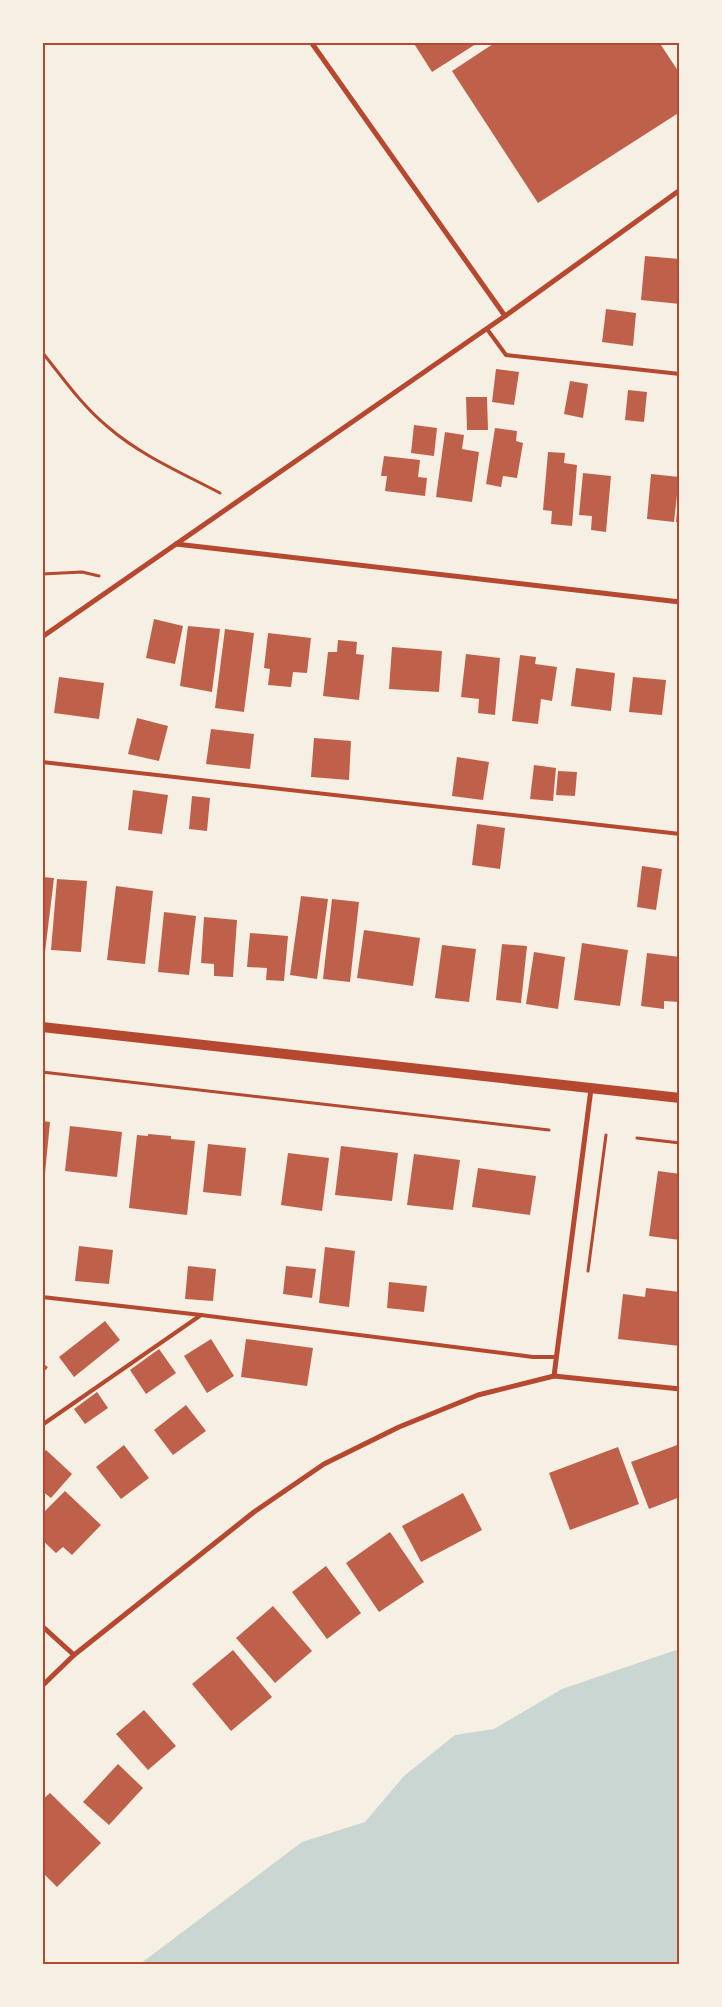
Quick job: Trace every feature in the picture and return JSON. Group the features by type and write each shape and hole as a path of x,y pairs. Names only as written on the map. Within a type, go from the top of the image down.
{"main road":[{"path":"42,1027 680,1098"}],"street":[{"path":"311,42 505,316"},
{"path":"42,637 487,329 680,190"},
{"path":"175,544 680,602"},
{"path":"554,1376 591,1089"},
{"path":"42,1686 74,1655 254,1512 324,1464 399,1427 478,1395 554,1376 680,1389"},
{"path":"42,1626 74,1655"}],"lane":[{"path":"487,329 506,355 680,374"},
{"path":"42,762 680,834"},
{"path":"42,1297 533,1357 556,1358"},
{"path":"42,1425 201,1315"}],"path":[{"path":"42,352 77,395 108,427 156,459 237,502"},
{"path":"42,574 82,572 122,582"},
{"path":"42,1072 549,1130"},
{"path":"587,1280 606,1135"},
{"path":"637,1138 680,1143"}],"shaded area":[{"path":"679,1649 679,1964 140,1964 302,1842 365,1822 404,1776 455,1735 494,1729 562,1689"}],"building":[{"path":"413,42 479,42 432,72"},
{"path":"496,42 659,42 680,74 680,112 538,203 452,71"},
{"path":"645,256 680,259 680,304 641,300"},
{"path":"606,309 636,313 633,346 602,342"},
{"path":"496,369 519,372 514,405 492,402"},
{"path":"570,381 588,384 583,418 564,414"},
{"path":"628,390 647,392 644,422 625,420"},
{"path":"466,397 487,397 488,430 467,430"},
{"path":"414,425 437,428 434,456 411,453"},
{"path":"495,428 517,431 516,441 523,443 517,478 503,476 501,487 486,484"},
{"path":"445,432 464,435 462,449 479,452 472,502 436,497"},
{"path":"548,452 565,453 564,463 577,465 572,526 551,524 552,511 543,510"},
{"path":"384,456 420,460 418,477 427,478 425,496 385,491 387,476 381,476"},
{"path":"583,473 611,476 606,532 591,530 592,516 579,515"},
{"path":"651,474 679,477 674,522 647,519"},
{"path":"678,500 680,500 680,522 676,522"},
{"path":"154,619 183,626 175,664 146,658"},
{"path":"188,626 220,629 212,692 180,686"},
{"path":"225,629 254,633 244,712 215,708"},
{"path":"268,633 311,638 307,673 293,672 291,687 268,685 270,669 264,668"},
{"path":"338,640 357,642 356,654 364,655 359,700 323,696 328,652 337,652"},
{"path":"392,647 442,651 439,692 389,689"},
{"path":"466,654 500,658 495,715 478,713 479,699 461,697"},
{"path":"520,655 536,657 535,664 557,667 552,701 541,699 538,724 512,721"},
{"path":"576,668 615,673 611,711 571,706"},
{"path":"59,677 104,683 99,719 54,713"},
{"path":"633,677 666,680 662,715 629,712"},
{"path":"137,718 168,726 159,761 128,754"},
{"path":"211,729 254,734 250,769 206,764"},
{"path":"314,738 351,741 349,780 311,777"},
{"path":"457,757 489,762 483,800 452,796"},
{"path":"534,765 556,768 553,801 530,799"},
{"path":"558,771 577,772 575,796 556,795"},
{"path":"133,790 168,795 162,834 128,830"},
{"path":"192,796 210,798 207,831 189,829"},
{"path":"477,824 505,828 500,869 472,865"},
{"path":"642,866 662,869 656,910 637,907"},
{"path":"42,877 54,878 45,952 42,952"},
{"path":"57,879 87,881 81,952 51,950"},
{"path":"116,886 153,891 145,964 107,960"},
{"path":"301,896 328,899 317,979 290,975"},
{"path":"332,899 359,902 350,982 323,979"},
{"path":"164,912 196,916 189,975 158,972"},
{"path":"204,917 237,920 233,977 214,976 214,964 201,963"},
{"path":"364,930 420,938 413,986 357,978"},
{"path":"250,933 288,936 284,981 266,980 267,968 247,967"},
{"path":"582,943 628,950 620,1006 574,1000"},
{"path":"502,944 527,946 521,1003 496,1000"},
{"path":"442,945 476,949 469,1002 435,998"},
{"path":"534,952 565,957 558,1009 526,1004"},
{"path":"647,953 680,957 679,1002 664,1001 664,1009 641,1006"},
{"path":"42,1121 50,1122 44,1184 42,1184"},
{"path":"70,1126 122,1132 117,1177 65,1171"},
{"path":"148,1134 171,1136 171,1139 195,1141 187,1215 129,1208 137,1135 148,1136"},
{"path":"208,1144 246,1148 241,1196 203,1192"},
{"path":"341,1146 398,1153 392,1201 335,1195"},
{"path":"288,1153 329,1158 322,1211 281,1205"},
{"path":"414,1154 460,1160 453,1210 407,1205"},
{"path":"478,1168 536,1176 530,1215 472,1207"},
{"path":"658,1171 680,1174 680,1240 649,1236"},
{"path":"79,1246 113,1250 109,1284 75,1281"},
{"path":"325,1247 355,1251 349,1307 319,1303"},
{"path":"188,1266 216,1269 213,1301 185,1299"},
{"path":"286,1266 316,1269 312,1298 283,1294"},
{"path":"389,1282 427,1286 424,1312 387,1308"},
{"path":"646,1288 680,1292 680,1346 618,1339 623,1294 645,1297"},
{"path":"105,1321 120,1340 74,1377 59,1357"},
{"path":"211,1339 234,1376 207,1393 184,1356"},
{"path":"246,1339 313,1348 307,1386 241,1377"},
{"path":"159,1349 176,1373 146,1394 130,1370"},
{"path":"42,1363 48,1367 42,1375"},
{"path":"97,1392 108,1408 85,1424 74,1409"},
{"path":"186,1405 206,1431 173,1455 154,1430"},
{"path":"680,1444 680,1497 649,1509 631,1462"},
{"path":"124,1445 149,1478 121,1499 96,1467"},
{"path":"618,1447 639,1504 570,1530 549,1473"},
{"path":"46,1450 72,1474 51,1498 42,1491 42,1454"},
{"path":"65,1491 101,1525 72,1555 63,1547 56,1553 42,1540 42,1532 45,1530 42,1527 42,1514"},
{"path":"463,1493 482,1530 421,1562 402,1526"},
{"path":"390,1532 424,1582 379,1612 346,1563"},
{"path":"326,1566 361,1613 327,1639 292,1592"},
{"path":"273,1606 312,1651 275,1683 236,1638"},
{"path":"233,1650 272,1697 231,1731 192,1684"},
{"path":"144,1710 176,1746 148,1770 116,1734"},
{"path":"118,1764 143,1788 109,1825 83,1802"},
{"path":"50,1793 101,1843 57,1887 42,1872 42,1800"}]}
